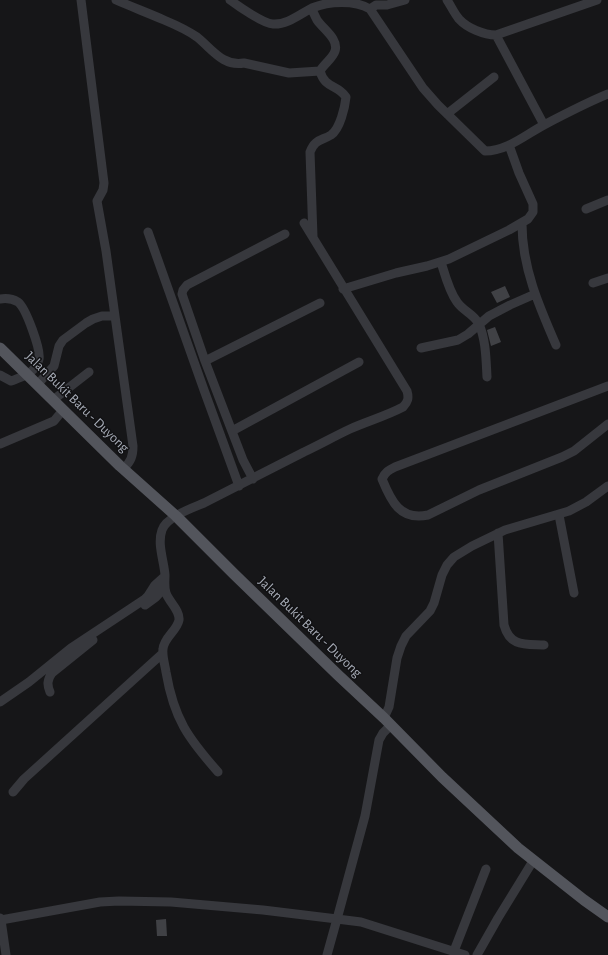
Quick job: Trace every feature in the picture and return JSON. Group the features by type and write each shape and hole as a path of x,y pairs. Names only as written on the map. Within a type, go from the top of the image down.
{"main road":[{"name":"Jalan Bukit Baru - Duyong","path":"0,348 123,469 176,516 239,580 388,722 442,777 533,861 608,917"}],"street":[{"path":"81,0 104,183 103,190 97,201 106,251 133,446 132,457 129,464 123,469"},
{"path":"116,0 183,29 197,38 223,60 230,63 237,64 244,62 289,73 320,71"},
{"path":"230,0 264,22 272,24 286,22 320,5 337,1 359,1 373,5 388,5 405,0"},
{"path":"447,0 460,20 488,35 496,35 597,0"},
{"path":"373,5 423,88 485,151 499,149 509,145 544,125 608,94"},
{"path":"312,9 317,19 333,38 336,44 336,51 324,64 320,71 322,77 326,83 342,91 346,97 339,126 336,131 331,135 318,140 313,145 310,152 314,240"},
{"path":"496,35 544,125"},
{"path":"447,114 494,77"},
{"path":"343,289 396,272 441,262 462,254 522,224 528,219 533,212 533,204 519,173 509,145"},
{"path":"586,209 608,200"},
{"path":"218,772 196,747 182,725 174,708 168,684 162,653 165,640 179,621 179,615 169,599 165,588 160,537 162,529 166,522 176,516 253,479 349,429 404,407 408,403 409,397 407,391 343,289 304,223"},
{"path":"522,224 524,255 535,294 556,345"},
{"path":"148,232 239,486"},
{"path":"253,479 243,460 205,361 183,301 182,294 183,290 191,284 285,234"},
{"path":"441,262 457,302 475,318 483,335 486,376"},
{"path":"593,283 608,278"},
{"path":"421,348 458,340 490,316 535,294"},
{"path":"0,299 11,299 18,302 24,308 28,316 39,354 37,364 27,375 11,381 0,375"},
{"path":"205,361 320,303"},
{"path":"38,385 54,366 59,346 63,340 93,319 102,316 115,316"},
{"path":"232,431 359,362"},
{"path":"53,400 89,372"},
{"path":"608,386 395,467 384,474 382,479 396,507 401,512 411,516 420,517 428,515 479,490 568,454 608,424"},
{"path":"0,444 54,420 64,410"},
{"path":"327,955 365,816 379,740 388,722 397,658 406,636 430,611 434,603 442,575 447,565 454,557 498,533 558,515 586,502 608,486"},
{"path":"558,515 574,593"},
{"path":"498,533 504,625 506,632 510,638 516,642 523,644 544,645"},
{"path":"0,702 29,682 71,648 145,599 155,585 165,576"},
{"path":"50,692 48,678 57,668 98,636 156,597 165,588"},
{"path":"13,792 24,779 162,653"},
{"path":"477,955 533,861"},
{"path":"454,951 486,869"},
{"path":"6,955 1,919 119,900 171,902 263,910 361,922 465,955"}],"building":[{"path":"505,286 510,297 497,303 491,292"},
{"path":"495,327 501,342 491,346 487,330"},
{"path":"166,919 167,936 157,936 156,920"}]}
